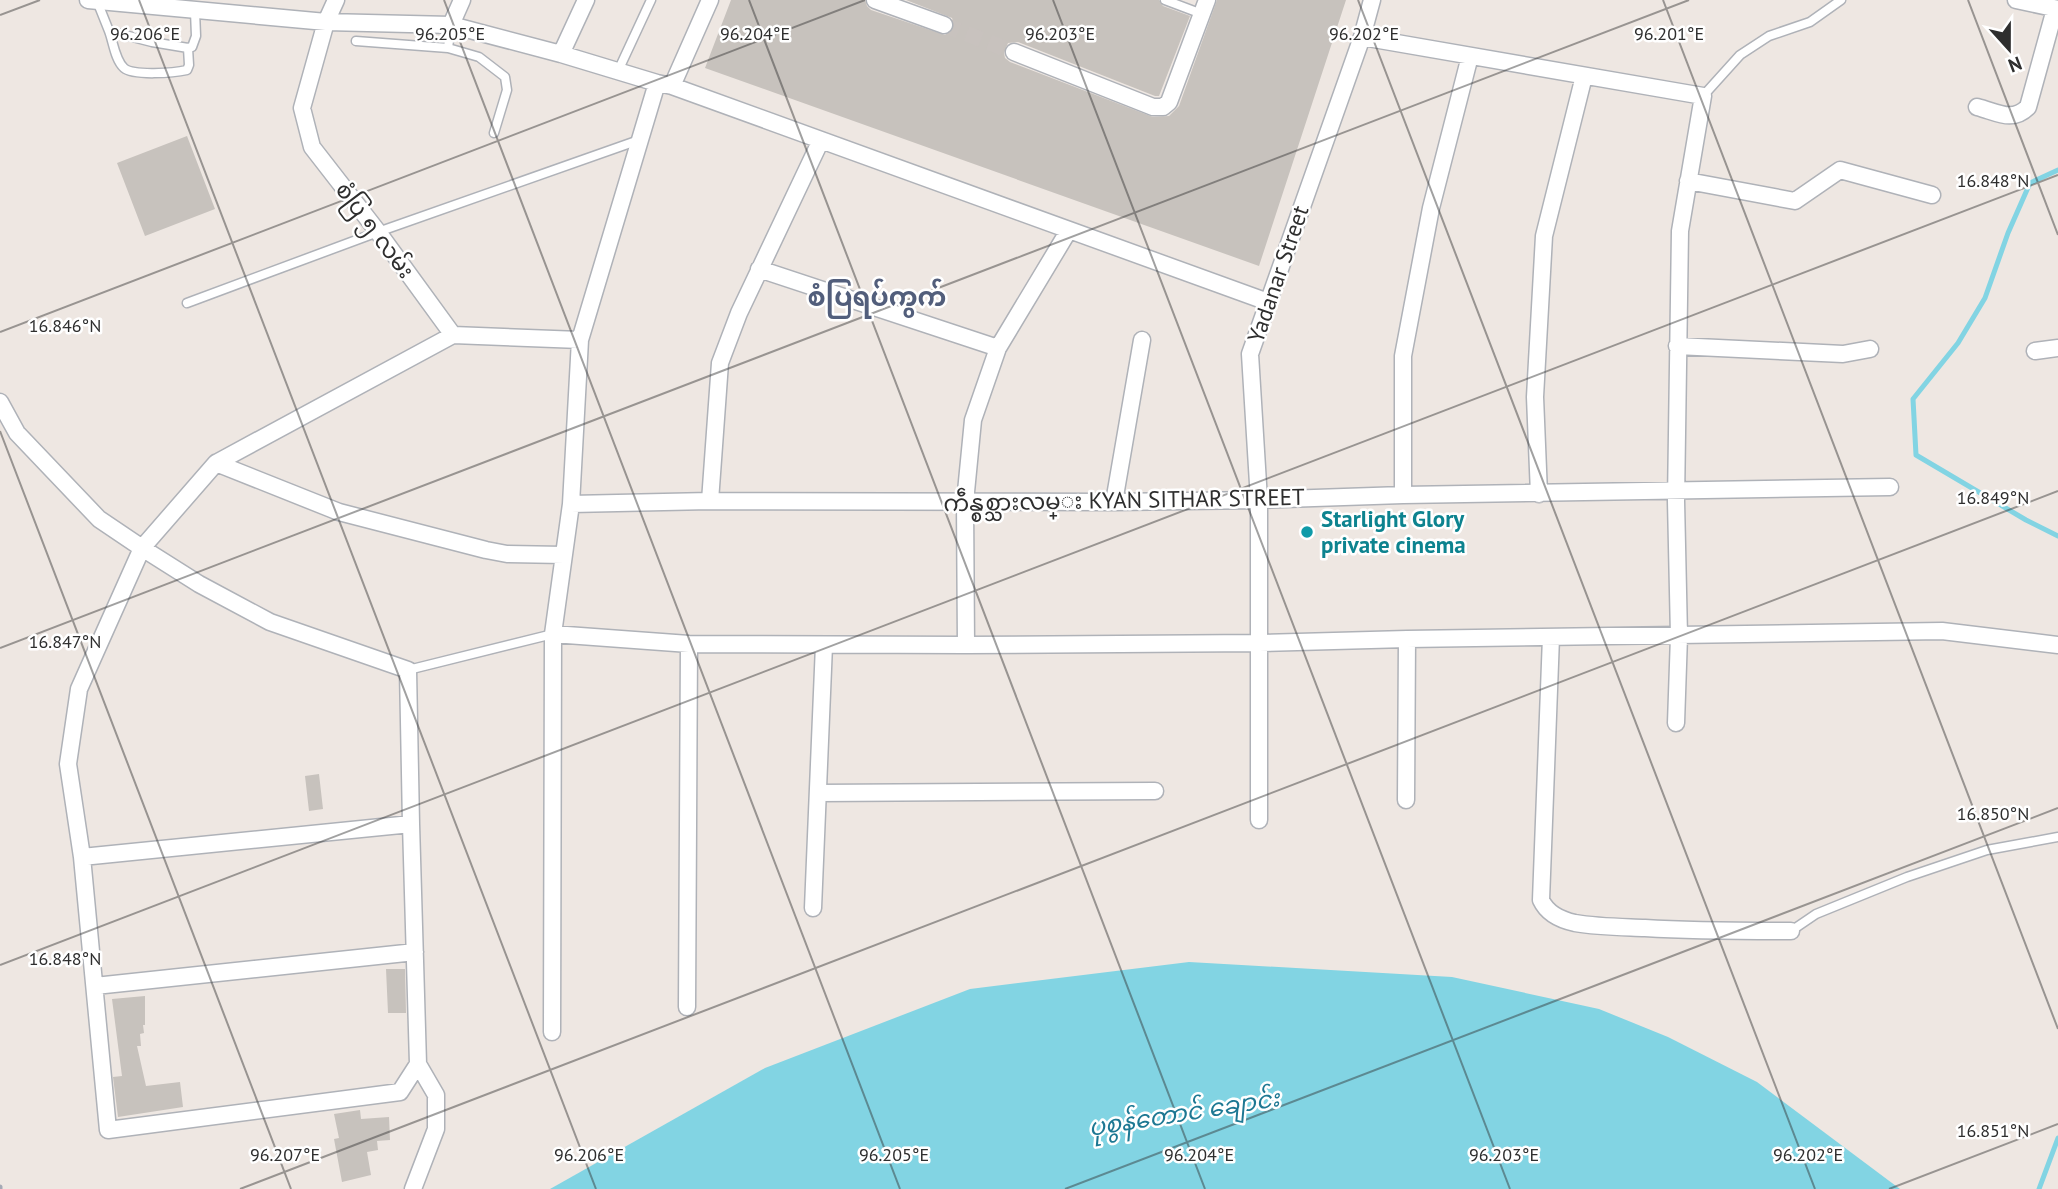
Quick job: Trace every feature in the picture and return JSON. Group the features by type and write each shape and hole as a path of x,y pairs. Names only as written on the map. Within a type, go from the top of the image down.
{"street":[{"name":"စံပြ ၅ လမ်း","path":"336,0 326,22 302,108 312,147 453,335"},
{"path":"451,25 462,0"},
{"path":"562,54 586,0"},
{"path":"552,1032 553,634 571,504 580,340 639,140 710,0"},
{"path":"875,0 944,25"},
{"name":"Yadanar Street","path":"1259,820 1259,500 1250,354 1362,37 1372,0"},
{"path":"1977,107 2014,117 2028,107 2057,9 2017,0"},
{"path":"93,1 198,6 326,22 451,25 665,85 1268,302"},
{"path":"1014,52 1153,107 1163,107 1169,102 1204,7"},
{"path":"1362,37 1703,96 1680,231 1676,491 1679,636 1676,723"},
{"path":"1403,495 1403,356 1432,208 1470,56"},
{"path":"1539,494 1535,397 1544,236 1584,76"},
{"path":"710,501 720,363 738,313 821,140"},
{"path":"1688,181 1795,201 1840,170 1932,195"},
{"path":"967,645 965,502 973,421 998,348 1069,230"},
{"path":"759,269 998,348"},
{"path":"418,1064 400,1093 108,1130 82,857 68,764 79,689 142,548 216,463 453,335 580,340"},
{"path":"1114,502 1142,340"},
{"path":"1677,346 1843,354 1870,349"},
{"path":"2035,351 2058,348"},
{"path":"0,402 17,433 99,519 142,548 199,584 270,622 408,670 418,1064 436,1095 436,1129 413,1189"},
{"path":"216,463 339,512 427,536 507,554 564,555"},
{"name":"ကဵန္စစ္သားလမ္း KYAN SITHAR STREET","path":"571,504 710,501 1114,502 1890,487"},
{"path":"553,634 690,643 967,645 1259,643 1942,631 2058,645"},
{"path":"1551,637 1541,900 1544,907 1573,923 1607,927 1717,932 1791,931"},
{"path":"1406,800 1408,639"},
{"path":"687,1007 690,643"},
{"path":"813,908 824,645"},
{"path":"818,793 1155,791"},
{"path":"82,857 411,824"},
{"path":"96,986 415,952"}],"lane":[{"path":"618,71 651,0"},
{"path":"1165,0 1204,7"},
{"path":"1703,96 1740,55 1769,36 1810,22 1841,0"},
{"path":"93,1 109,31 123,68 131,72 174,73 187,70 188,48"},
{"path":"109,31 152,42 192,47 196,36 198,6"},
{"path":"448,48 451,25"},
{"path":"356,41 448,48 479,57 505,77 507,90 495,133"},
{"path":"187,303 639,140"},
{"path":"408,670 553,634"},
{"path":"1791,931 1816,914 1907,877 1987,850 2058,837"}],"water":[{"name":"ပုစွန်တောင် ချောင်း","path":"1189,962 1452,977 1599,1009 1668,1037 1757,1082 1900,1189 550,1189 765,1068 970,989"}],"building":[{"path":"731,0 865,0 871,10 945,35 954,29 952,18 906,0 1159,0 1163,6 1190,16 1159,96 1018,42 1008,43 1004,53 1010,62 1153,117 1169,116 1179,106 1217,0 1346,0 1259,266 705,68"},
{"path":"187,136 215,209 145,236 117,163"},
{"path":"319,774 323,809 309,811 305,776"},
{"path":"386,969 405,969 406,1013 388,1013"},
{"path":"145,996 144,1033 140,1034 141,1046 137,1046 146,1086 180,1082 183,1107 118,1117 113,1077 122,1076 112,999"},
{"path":"360,1110 361,1119 389,1117 390,1140 377,1141 378,1150 367,1152 371,1175 342,1182 334,1139 339,1138 334,1114"}],"waterway":[{"path":"2058,170 2030,183 2008,233 1985,298 1958,343 1913,399 1916,455 2058,536"},
{"path":"2039,1189 2058,1138"}],"tunnel":[{"path":"944,25 1014,52"}],"place":[{"name":"Starlight Glory private cinema","path":"1307,532"}],"district":[{"name":"စံပြရပ်ကွက်","path":"877,297"}]}
